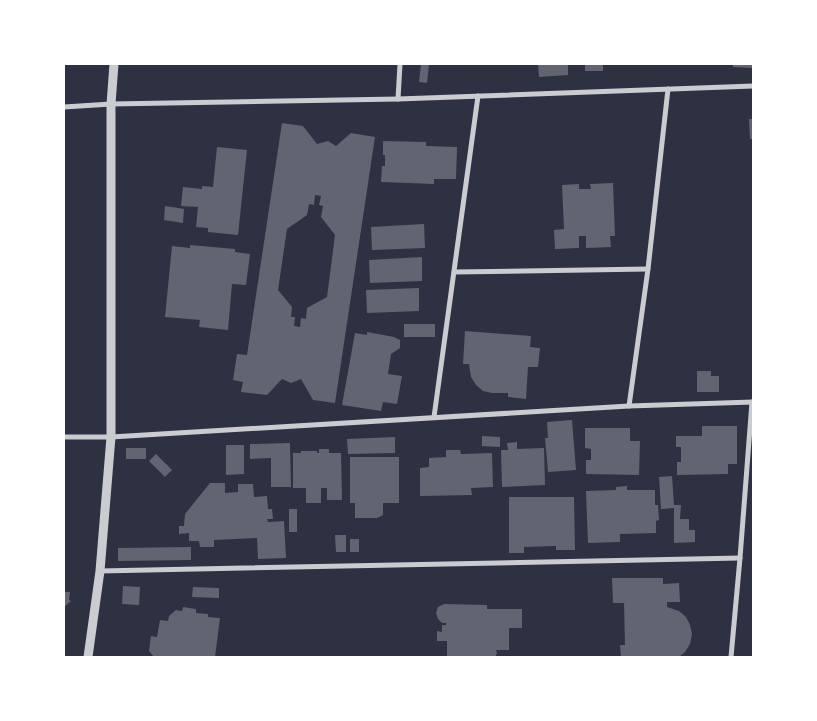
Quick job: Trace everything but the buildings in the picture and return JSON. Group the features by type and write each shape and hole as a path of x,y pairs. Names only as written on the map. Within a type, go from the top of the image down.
{"street":[{"path":"88,657 100,571 111,437 111,104 114,64"},
{"path":"398,100 400,64"},
{"path":"64,107 111,104 398,100 753,86"},
{"path":"629,406 648,269 668,89"},
{"path":"434,418 478,96"},
{"path":"454,272 648,269"},
{"path":"64,437 111,437 629,406 753,402 731,657"},
{"path":"100,571 740,558"}]}
